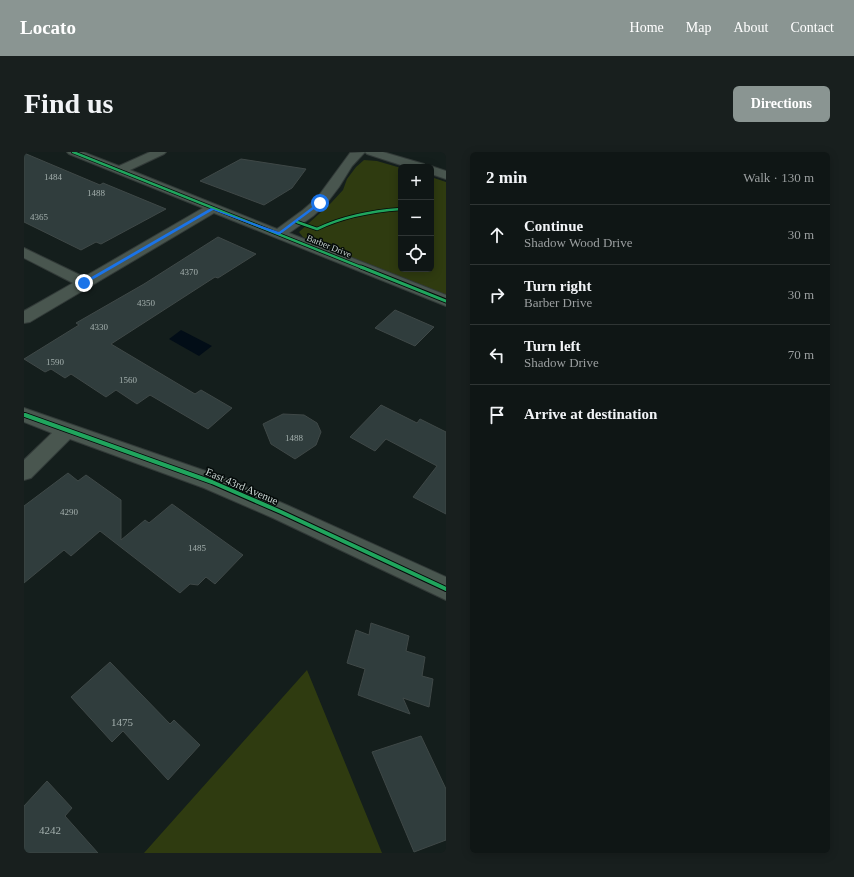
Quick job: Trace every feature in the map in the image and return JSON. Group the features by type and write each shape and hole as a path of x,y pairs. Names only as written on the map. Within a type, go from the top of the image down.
{"street":[{"name":"Barber Drive","path":"73,152 446,301"},
{"path":"119,171 160,152"},
{"path":"279,234 320,203 333,187 345,166 359,152"},
{"path":"371,152 410,164"},
{"path":"434,171 446,175"},
{"path":"24,318 213,208"},
{"path":"24,252 84,283"},
{"name":"East 43rd Avenue","path":"24,415 212,482 281,512 446,590"},
{"path":"24,472 67,430"}],"green space":[{"path":"364,160 377,161 398,167 398,272 434,272 434,178 446,182 446,295 311,241 303,237 299,232 343,190 347,179 356,167"},
{"path":"307,670 382,853 144,853"}],"shaded area":[{"path":"181,330 212,346 199,356 169,339"}],"building":[{"path":"24,153 100,185 103,183 166,209 101,244 96,242 81,250 24,222"},
{"path":"241,159 306,169 292,188 264,205 200,181"},
{"path":"218,237 256,254 218,278 215,277 111,344 195,394 201,390 232,408 208,429 150,395 137,404 116,390 106,397 71,374 65,378 51,369 45,372 24,359 79,325 76,323 144,284"},
{"path":"395,310 434,327 415,346 375,328"},
{"path":"381,405 417,423 420,419 446,432 446,514 413,497 437,466 386,439 375,451 350,437"},
{"path":"283,414 304,415 317,423 321,432 316,445 295,459 271,444 263,424"},
{"path":"68,473 78,481 86,475 121,500 121,540 145,520 149,523 172,504 243,555 215,584 206,577 198,585 190,584 180,593 100,531 71,556 64,550 24,583 24,506"},
{"path":"371,623 409,636 406,651 425,657 422,676 433,679 429,707 403,698 410,714 358,695 365,669 347,663 356,630 369,635"},
{"path":"110,662 170,724 174,720 200,745 168,780 123,731 112,742 71,697"},
{"path":"421,736 446,789 446,840 414,852 372,752"},
{"path":"47,781 72,808 65,816 98,853 24,853 24,806"}],"cycle path":[{"path":"73,152 446,301"},
{"path":"297,222 317,229 337,220 358,214 398,209"},
{"path":"24,415 212,482 281,512 446,589"}],"route":[{"path":"84,283 213,208 279,234 297,222 320,203"}]}
